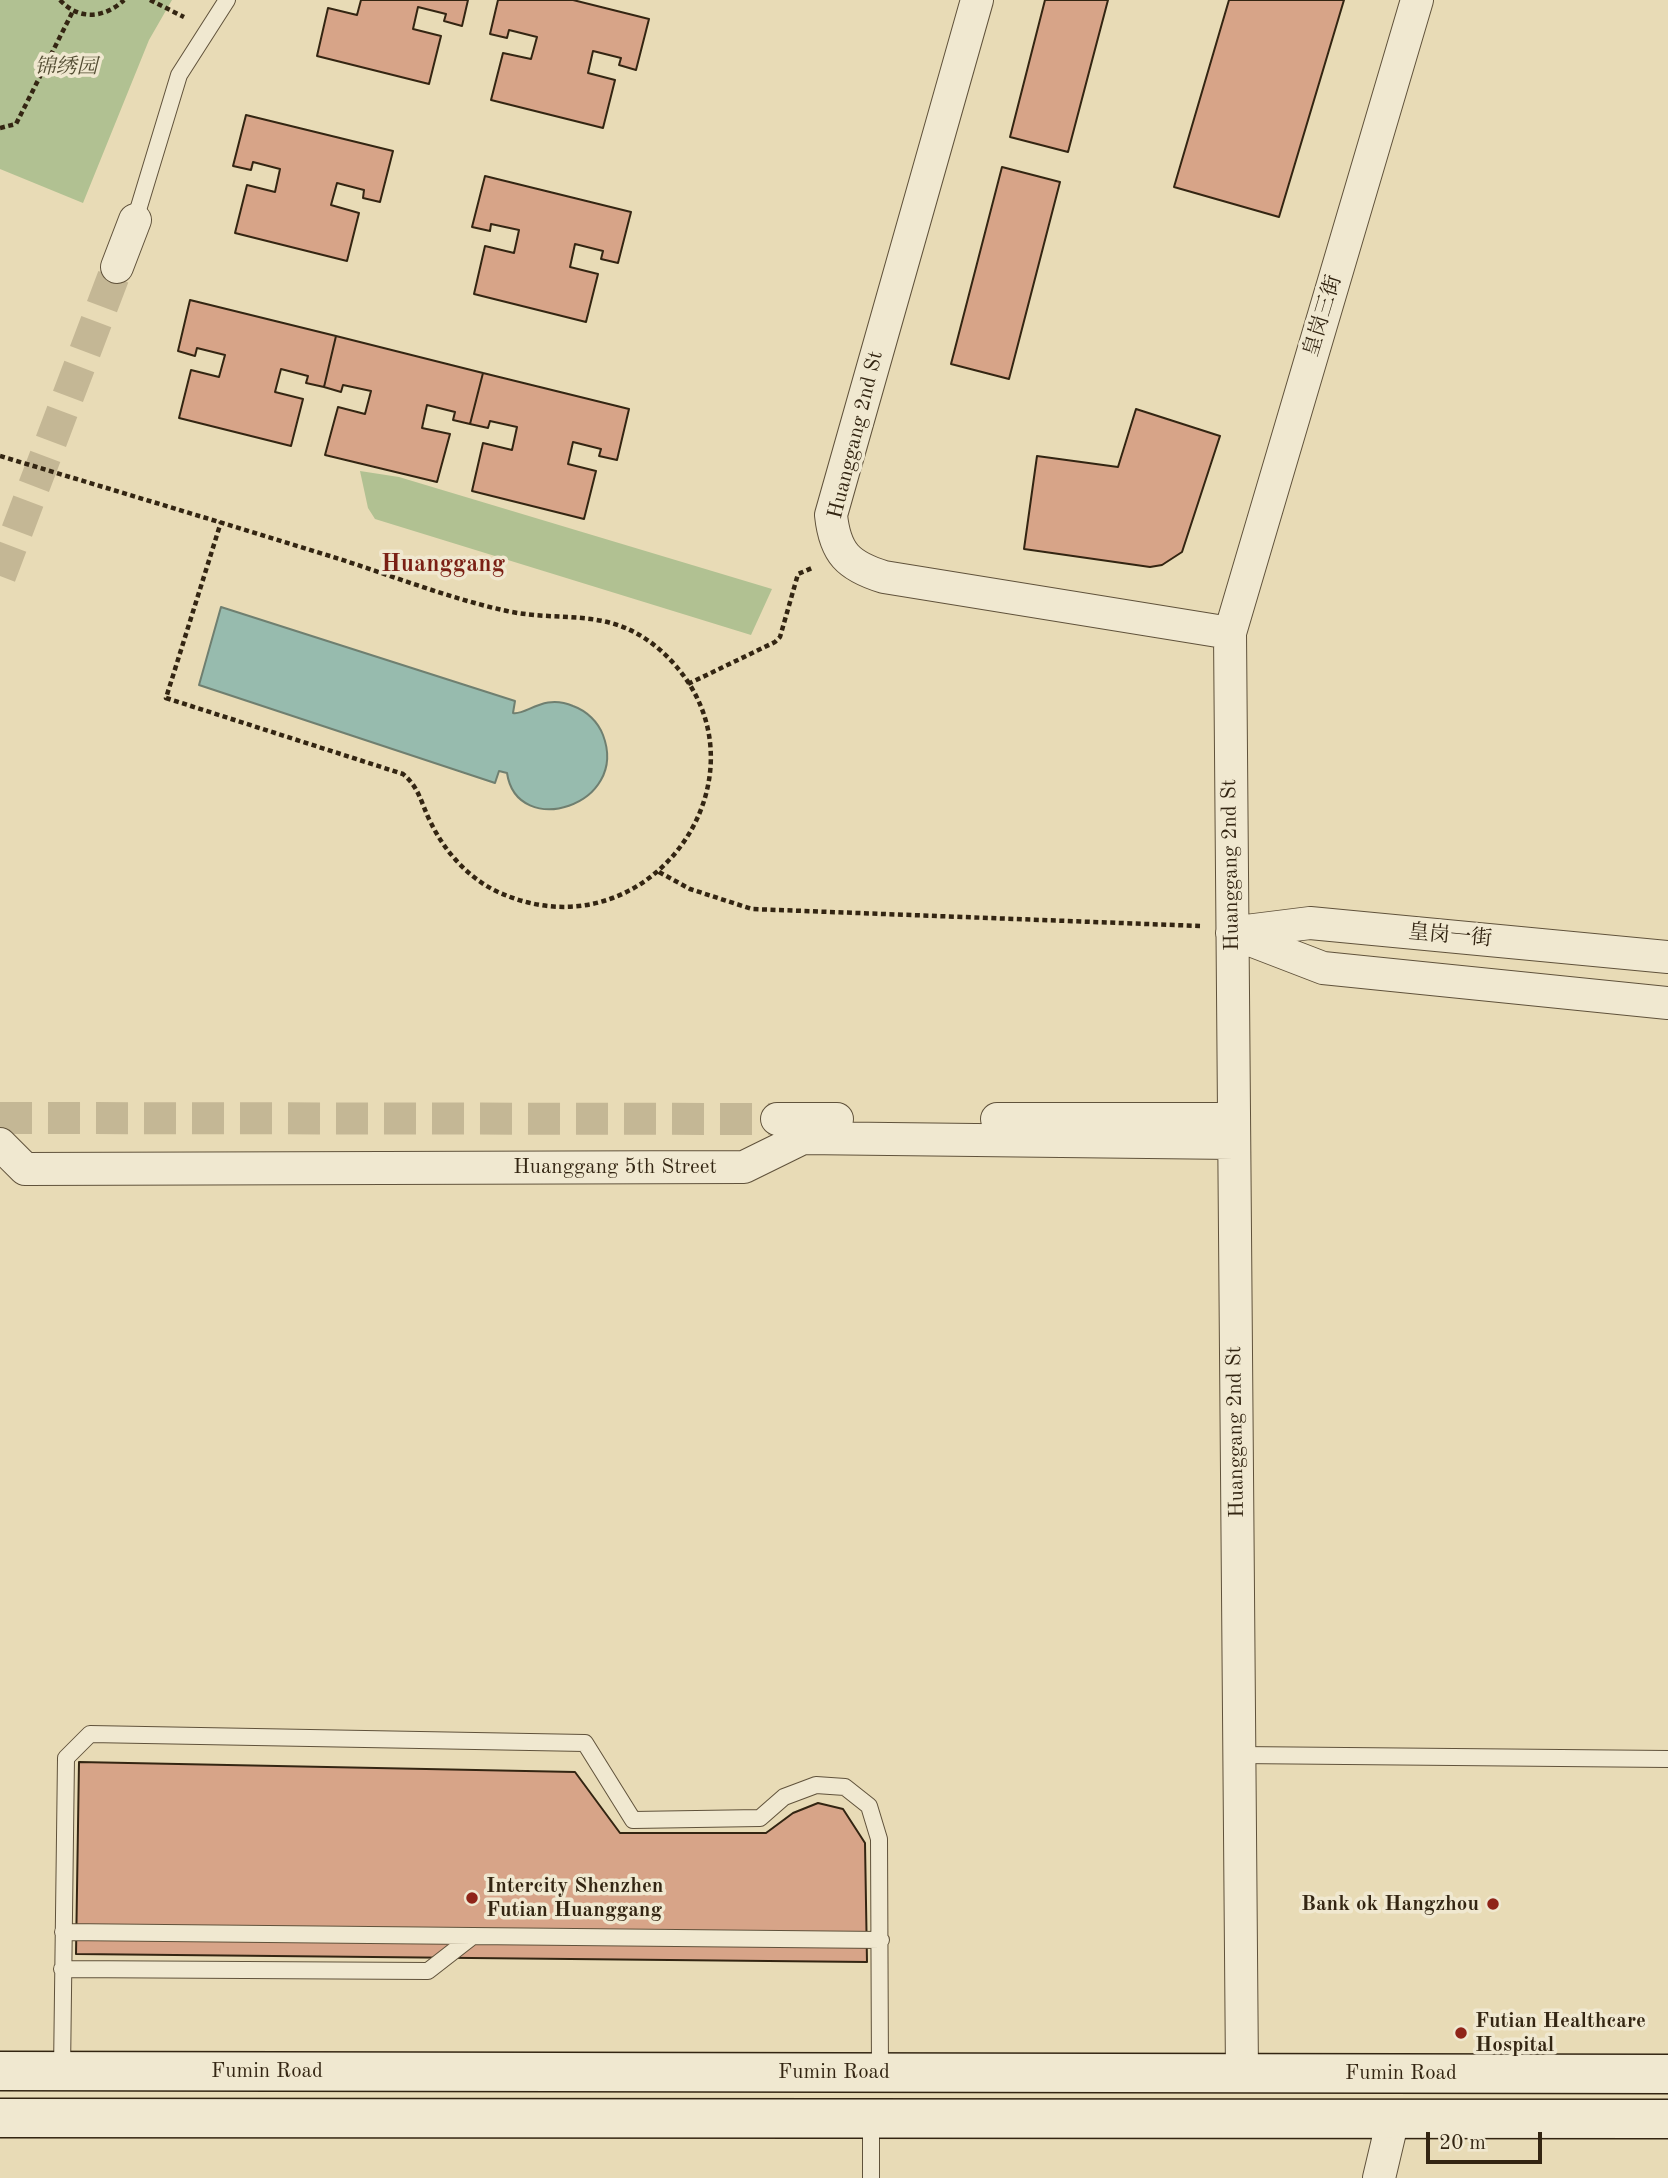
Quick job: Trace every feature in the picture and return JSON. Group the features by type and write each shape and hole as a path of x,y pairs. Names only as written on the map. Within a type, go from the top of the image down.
{"main road":[{"name":"Fumin Road","path":"0,2070 1668,2074"},
{"path":"0,2118 1668,2119"}],"street":[{"name":"Huanggang 2nd St","path":"842,554 833,536 831,515 977,0"},
{"name":"皇岗三街","path":"1230,633 1417,0"},
{"path":"117,267 135,220"},
{"path":"842,554 860,570 884,577 1230,633"},
{"name":"Huanggang 2nd St","path":"1230,633 1242,2073"},
{"name":"皇岗一街","path":"1232,930 1310,923 1668,957"},
{"path":"1232,930 1323,968 1668,1003"},
{"path":"777,1119 1234,1131"},
{"name":"Huanggang 5th Street","path":"0,1144 25,1169 744,1167 803,1138 1234,1131"},
{"path":"1379,2178 1393,2119"}],"lane":[{"path":"135,220 179,75 227,0"},
{"path":"62,2071 65,1758 90,1734 585,1743 633,1820 760,1818 784,1797 816,1785 845,1787 869,1806 879,1839 880,2072"},
{"path":"1239,1755 1668,1759"},
{"path":"63,1932 881,1940"},
{"path":"62,1969 428,1971 473,1936"},
{"path":"871,2119 871,2178"}],"path":[{"path":"60,0 73,11 101,15 124,0"},
{"path":"150,0 208,29"},
{"path":"0,128 16,124 73,11"},
{"path":"0,456 220,522 507,611 581,616 608,622 634,633 658,648 688,684 698,701 708,733 711,766 706,799 694,830 675,857 659,872 621,896 589,905 556,907 523,902 492,889 465,870 443,845 414,783 403,774 166,698 220,522"},
{"path":"688,684 775,642 780,637 798,574 842,554"},
{"path":"659,872 690,889 752,908 1232,930"}],"green space":[{"name":"锦绣园","path":"0,0 172,0 149,40 83,203 0,169"},
{"path":"360,471 399,477 772,589 751,635 375,519 368,508"}],"water":[{"path":"221,607 515,701 513,713 553,702 578,708 591,718 603,735 607,760 601,780 587,796 569,806 549,809 530,805 515,794 507,773 499,771 495,783 199,685"}],"building":[{"path":"361,0 468,0 462,26 444,21 446,14 418,7 413,29 441,36 429,84 317,56 328,8 357,15"},
{"path":"498,0 573,0 649,19 636,70 619,65 621,58 593,51 588,73 615,80 603,128 491,100 503,53 531,59 537,37 509,30 507,38 490,34"},
{"path":"1045,0 1108,0 1068,152 1010,137"},
{"path":"1229,0 1344,0 1279,217 1174,187"},
{"path":"246,115 393,151 380,202 363,198 364,190 337,183 331,205 359,213 347,261 235,233 247,185 275,192 280,169 253,162 251,170 233,166"},
{"path":"1002,167 1060,182 1009,379 951,364"},
{"path":"485,176 631,212 618,263 601,259 603,251 575,244 570,267 598,274 586,322 474,294 485,246 514,253 519,230 491,224 490,231 472,227"},
{"path":"190,300 336,336 324,387 306,383 308,376 281,369 275,392 303,399 291,446 179,418 191,370 219,377 225,355 197,348 195,356 178,351"},
{"path":"336,336 483,373 470,424 453,420 455,412 427,405 422,428 450,434 437,482 325,455 338,407 365,414 371,391 343,385 341,392 324,387"},
{"path":"483,373 629,409 617,460 599,456 601,449 573,442 568,464 596,471 584,519 472,491 483,443 512,450 517,427 490,421 488,428 470,424"},
{"path":"1136,409 1220,436 1182,552 1162,565 1150,567 1024,549 1037,456 1118,467"},
{"name":"Intercity Shenzhen Futian Huanggang","path":"79,1762 575,1772 620,1833 766,1833 793,1813 818,1803 843,1809 865,1843 867,1962 76,1954"}],"tunnel":[{"path":"0,576 117,267"},
{"path":"0,1118 777,1119"}],"place":[{"name":"Intercity Shenzhen Futian Huanggang","path":"472,1898"},
{"name":"Bank ok Hangzhou","path":"1493,1904"},
{"name":"Futian Healthcare Hospital","path":"1461,2033"}],"district":[{"name":"Huanggang","path":"443,565"}]}
